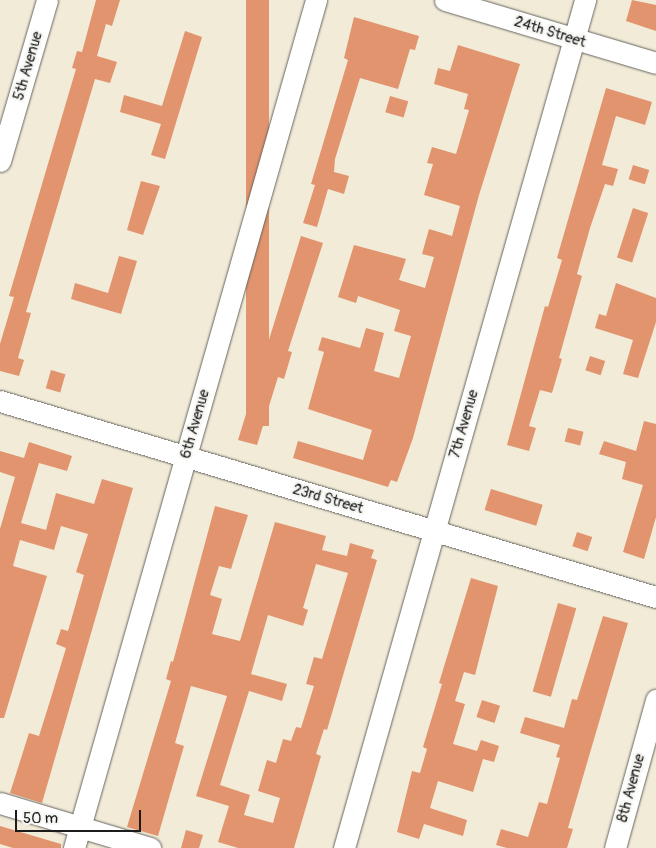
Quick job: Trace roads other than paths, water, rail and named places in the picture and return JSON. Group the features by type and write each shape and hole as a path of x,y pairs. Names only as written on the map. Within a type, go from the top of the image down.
{"street":[{"name":"5th Avenue","path":"0,161 47,0"},
{"name":"6th Avenue","path":"74,848 316,0"},
{"name":"24th Street","path":"444,0 656,63"},
{"name":"7th Avenue","path":"344,848 585,0"},
{"name":"23rd Street","path":"0,401 656,596"},
{"name":"8th Avenue","path":"615,848 656,700"},
{"path":"0,803 150,848"}]}
